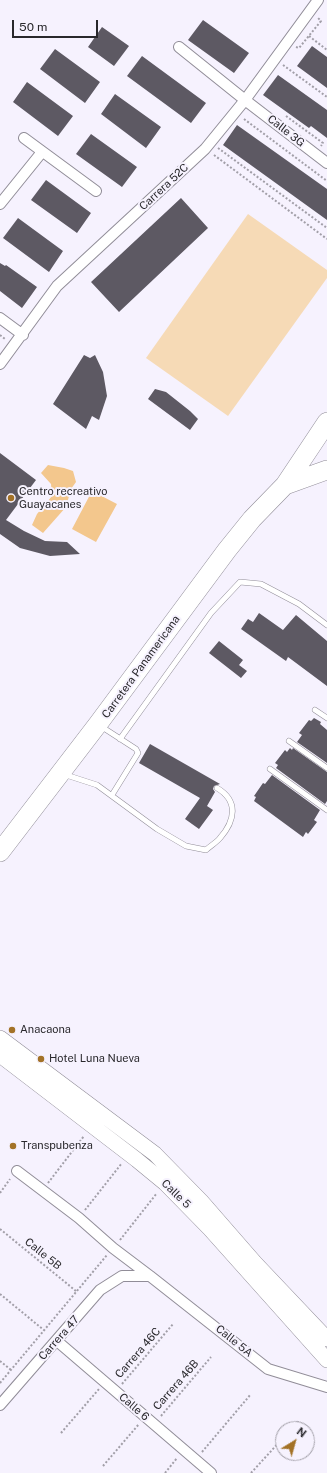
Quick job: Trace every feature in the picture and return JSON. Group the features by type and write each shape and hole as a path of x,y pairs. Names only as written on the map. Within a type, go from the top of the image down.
{"highway":[{"name":"Carretera Panamericana","path":"0,852 98,724 227,550 284,485 327,422"},
{"name":"Carretera Panamericana","path":"284,485 327,470"}],"main road":[{"name":"Calle 5","path":"0,1038 155,1154 201,1201 254,1263 327,1339"},
{"name":"Calle 5","path":"0,1055 166,1183 210,1228 327,1360"}],"street":[{"name":"Carrera 52C","path":"0,364 23,335 56,286 205,149 245,100 318,0"},
{"name":"Calle 3G","path":"179,47 327,163"},
{"path":"24,138 96,191"},
{"path":"0,204 42,152"},
{"path":"0,318 23,335"},
{"name":"Calle 5A","path":"17,1171 79,1218 113,1248 268,1369 327,1387"},
{"name":"Carrera 47","path":"0,1405 100,1290 122,1276 150,1276"},
{"name":"Calle 6","path":"57,1341 211,1473"}],"lane":[{"path":"120,739 211,613 240,582 261,584 299,604 327,625"},
{"path":"315,710 327,718"},
{"path":"98,724 136,749 138,753 112,795"},
{"path":"289,741 327,768"},
{"path":"270,769 327,810"},
{"path":"60,774 97,785 157,829 186,846 206,850 219,840 229,826 233,810 230,799 217,788"}],"path":[{"path":"308,36 327,50"},
{"path":"281,63 327,97"},
{"path":"239,116 327,181"},
{"path":"216,147 327,228"},
{"path":"205,149 327,239"},
{"path":"42,1190 87,1132"},
{"path":"79,1218 124,1161"},
{"path":"0,1193 17,1171"},
{"path":"0,1383 45,1331 76,1291 166,1183"},
{"name":"Calle 5B","path":"0,1229 76,1291"},
{"path":"0,1294 45,1331"},
{"name":"Carrera 46C","path":"116,1391 173,1324"},
{"name":"Carrera 46B","path":"154,1424 211,1357"},
{"path":"0,1361 11,1370"},
{"path":"61,1433 105,1382"},
{"path":"196,1459 251,1394"},
{"path":"103,1466 145,1416"},
{"path":"251,1473 275,1447"},
{"path":"165,1473 183,1449"}],"shaded area":[{"path":"248,214 327,270 327,278 228,416 146,358"},
{"path":"48,465 73,471 76,482 71,489 66,507 43,533 32,525 37,514 52,496 51,484 41,473"},
{"path":"92,491 117,504 96,542 72,529"}],"building":[{"path":"203,20 249,53 234,73 188,40"},
{"path":"102,27 129,46 114,66 88,47"},
{"path":"312,46 327,57 327,88 297,66"},
{"path":"55,49 100,82 85,103 40,69"},
{"path":"142,56 206,103 191,123 127,76"},
{"path":"278,75 327,110 327,138 311,126 309,128 263,95"},
{"path":"27,82 73,116 58,136 13,102"},
{"path":"115,94 161,127 146,148 101,114"},
{"path":"237,125 327,189 327,220 223,145"},
{"path":"91,134 137,167 122,187 76,154"},
{"path":"46,180 91,213 77,233 31,200"},
{"path":"181,198 208,228 119,312 91,282"},
{"path":"18,218 63,251 49,272 3,238"},
{"path":"0,263 5,266 6,265 37,287 22,308 0,291"},
{"path":"84,355 90,358 95,355 103,372 107,396 99,420 92,416 86,429 53,404"},
{"path":"155,389 166,392 198,419 190,430 148,399"},
{"path":"0,453 36,480 6,520 45,541 67,542 80,554 50,556 20,548 0,534"},
{"path":"259,613 283,630 296,615 327,641 327,686 288,657 286,661 241,629 248,619 253,622"},
{"path":"219,641 243,660 239,665 247,671 241,678 209,653"},
{"path":"314,718 321,722 320,724 327,730 327,763 297,742 302,735 299,733 309,720 311,721"},
{"path":"150,744 220,784 214,786 213,789 215,792 207,806 213,810 199,829 185,819 200,798 139,763"},
{"path":"290,748 292,750 293,748 327,772 327,801 325,804 276,768 278,765 275,763 285,750 287,752"},
{"path":"272,775 320,810 314,820 317,822 308,834 306,832 303,837 254,801 256,797 254,796 263,783 265,784"}],"place":[{"name":"Centro recreativo Guayacanes","path":"11,498"},
{"name":"Anacaona","path":"12,1030"},
{"name":"Hotel Luna Nueva","path":"41,1059"},
{"name":"Transpubenza","path":"13,1146"}]}
